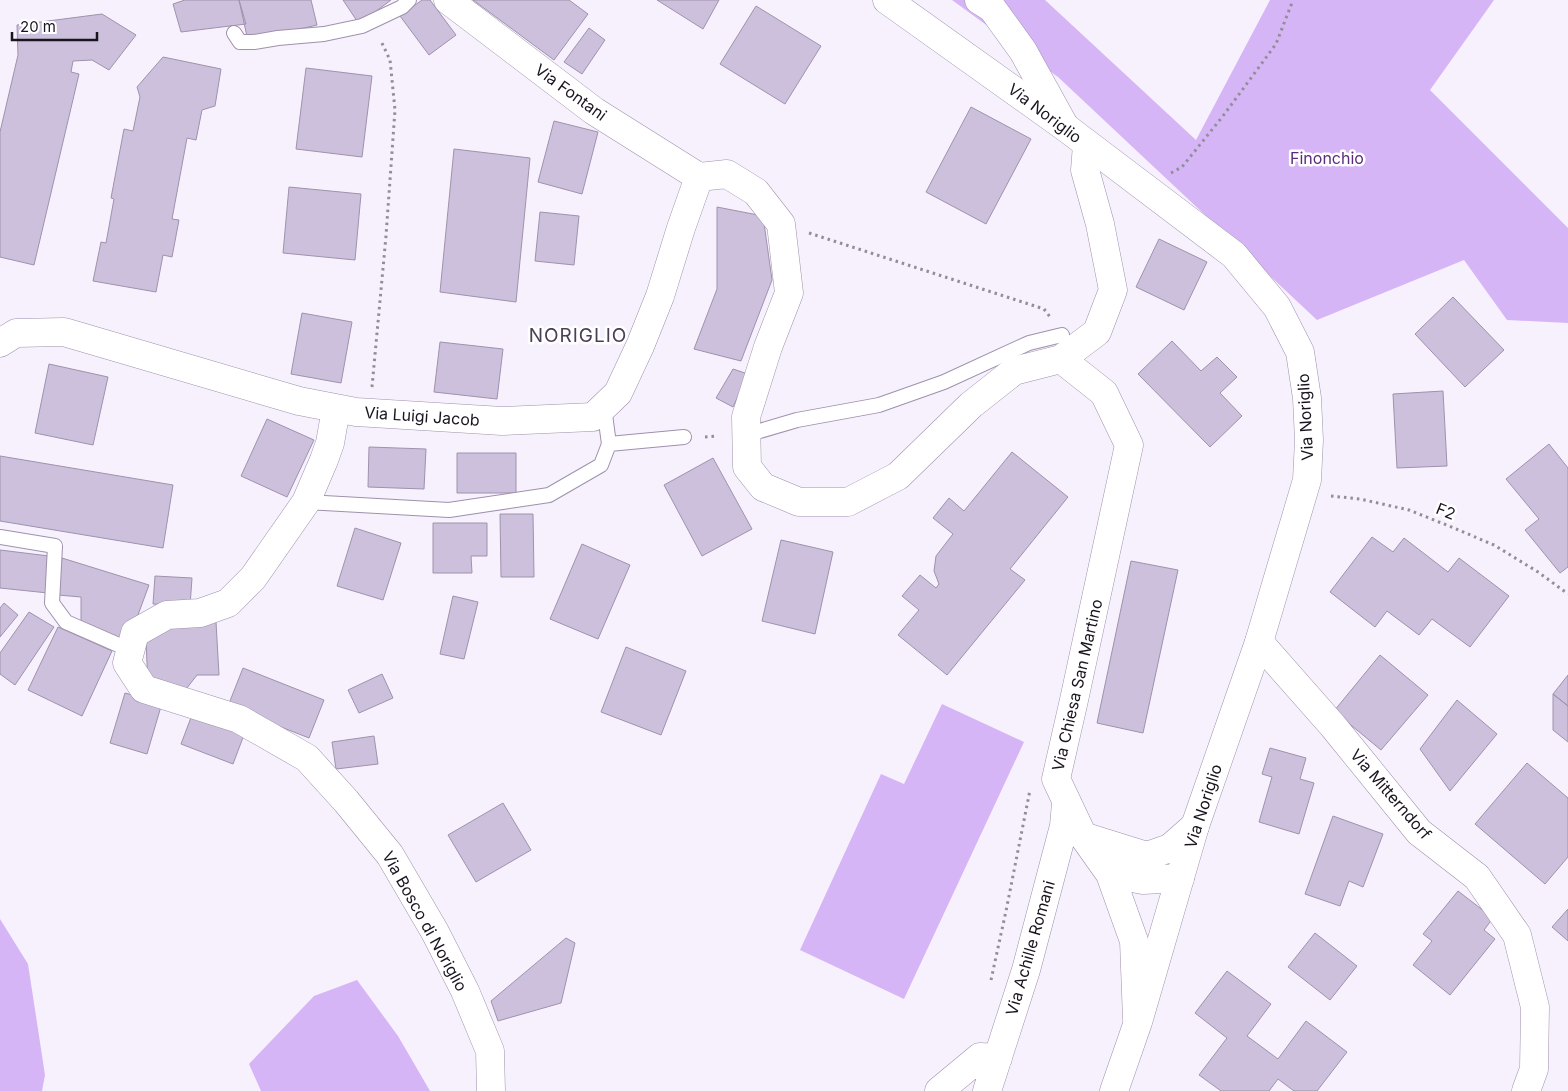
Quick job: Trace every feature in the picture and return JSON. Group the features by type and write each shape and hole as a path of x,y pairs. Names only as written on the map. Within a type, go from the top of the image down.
{"street":[{"name":"Via Fontani","path":"448,0 594,111 699,177"},
{"name":"Via Noriglio","path":"887,0 1065,127 1234,255 1277,307 1300,352 1307,398 1309,440 1307,480 1259,642 1195,826 1138,1022 1114,1091"},
{"path":"979,0 992,8 1023,51 1065,127"},
{"path":"699,177 727,174 756,192 781,224 789,293 768,347 746,417 747,467 764,487 798,502 848,502 898,476 971,404 1014,371 1097,332 1113,290 1100,224 1085,170 1087,145"},
{"name":"Via Luigi Jacob","path":"0,343 16,333 64,332 299,401 336,409 502,421 593,417 618,393 640,346 660,296 680,228 699,177"},
{"name":"Via Chiesa San Martino","path":"1062,347 1104,393 1129,445 1056,779 1083,836 1110,874 1134,941 1138,1022"},
{"path":"130,650 135,633 168,615 200,613 228,603 253,578 306,502 330,443 336,409"},
{"name":"Via Mitterndorf","path":"1259,642 1333,726 1419,832 1478,877 1517,935 1535,1007 1534,1069 1526,1091"},
{"name":"Via Bosco di Noriglio","path":"130,650 127,663 144,689 239,720 308,758 372,832 390,855 435,932 466,991 490,1051 491,1091"},
{"name":"Via Achille Romani","path":"987,1091 1029,960 1064,826 1066,802"},
{"path":"1147,856 1170,848 1195,826"},
{"path":"1083,836 1147,856 1180,878"},
{"path":"1110,874 1143,880 1180,878"},
{"path":"939,1091 980,1057 998,1058"}],"lane":[{"path":"234,33 240,42 324,34 362,26 402,7 409,0"},
{"path":"746,435 797,420 879,405 944,382 1029,342 1062,347"},
{"path":"306,502 449,510 549,495 601,465 609,444 604,406"},
{"path":"609,444 684,437"},
{"path":"0,537 55,546 52,603 66,622 130,650"}],"path":[{"path":"1144,187 1182,166 1223,116 1276,44 1293,0"},
{"path":"369,412 386,236 395,110 390,60 371,22"},
{"path":"781,224 1044,309 1062,347"},
{"path":"684,437 746,435"},
{"name":"F2","path":"1307,480 1318,495 1360,499 1409,510 1494,545 1538,572 1568,594"},
{"path":"991,981 1031,783"}],"green space":[{"name":"Finonchio","path":"952,0 1045,0 1196,140 1270,0 1494,0 1430,90 1568,228 1568,323 1507,320 1464,260 1317,320 1058,77"},
{"path":"942,704 1024,742 904,999 800,950 881,774 904,784"},
{"path":"0,919 28,964 45,1075 42,1091 0,1091"},
{"path":"357,980 398,1036 430,1091 261,1091 249,1064 314,996"}],"building":[{"path":"185,0 239,0 246,24 181,32 173,4"},
{"path":"239,0 311,0 317,25 248,41"},
{"path":"343,0 391,0 359,24"},
{"path":"422,0 430,0 456,35 429,55 400,16"},
{"path":"473,0 569,0 588,14 554,60"},
{"path":"657,0 719,0 703,29"},
{"path":"756,6 821,46 785,104 720,64"},
{"path":"102,14 136,35 109,70 92,60 73,61 71,72 79,74 34,265 0,257 0,132 18,55 17,25"},
{"path":"589,28 605,40 582,74 564,62"},
{"path":"163,57 221,69 215,106 202,110 196,140 187,138 172,219 179,220 172,257 163,255 156,292 93,281 101,242 106,243 114,199 111,198 124,129 133,131 140,97 137,87"},
{"path":"306,68 372,76 362,157 296,149"},
{"path":"971,107 1031,139 986,224 926,192"},
{"path":"554,121 598,132 582,194 538,182"},
{"path":"454,149 530,158 516,302 440,292"},
{"path":"289,187 361,194 355,260 283,253"},
{"path":"717,207 763,216 772,280 741,361 694,349 717,289"},
{"path":"540,212 579,216 574,265 535,261"},
{"path":"1159,239 1207,262 1184,310 1136,287"},
{"path":"1453,297 1504,350 1465,387 1415,334"},
{"path":"302,313 352,322 341,383 291,374"},
{"path":"1172,341 1201,371 1217,357 1237,377 1220,393 1242,416 1210,447 1138,374"},
{"path":"440,342 503,349 497,399 434,392"},
{"path":"49,364 108,377 93,445 35,433"},
{"path":"733,369 748,374 733,407 716,398"},
{"path":"1443,391 1447,466 1397,468 1393,394"},
{"path":"267,419 314,440 287,497 241,476"},
{"path":"1549,444 1568,468 1568,567 1560,573 1525,530 1539,519 1506,479"},
{"path":"369,447 426,449 424,489 368,487"},
{"path":"1012,452 1068,497 1010,569 1025,580 947,675 898,635 919,610 902,596 920,575 936,588 939,584 934,571 936,556 953,534 933,518 949,498 964,511"},
{"path":"457,453 516,453 516,493 457,493"},
{"path":"0,456 173,485 163,548 0,521"},
{"path":"713,458 752,529 702,556 664,485"},
{"path":"500,514 533,514 534,577 501,577"},
{"path":"433,523 487,523 487,556 471,556 472,573 433,573"},
{"path":"355,528 401,543 383,600 337,586"},
{"path":"1372,537 1393,552 1404,538 1448,572 1459,558 1509,596 1470,647 1432,619 1419,635 1387,611 1375,627 1330,592"},
{"path":"781,540 833,552 815,634 762,621"},
{"path":"582,544 630,565 598,639 550,619"},
{"path":"0,550 49,556 48,593 0,588"},
{"path":"62,558 149,585 128,642 81,623 81,597 58,595"},
{"path":"1131,561 1178,570 1143,733 1097,723"},
{"path":"155,576 192,578 190,606 153,604"},
{"path":"453,596 478,602 464,659 440,654"},
{"path":"4,603 18,615 0,637 0,608"},
{"path":"29,612 54,627 15,685 0,674 0,653"},
{"path":"216,622 219,675 197,675 183,693 148,686 146,640 162,630"},
{"path":"58,627 112,651 82,716 28,690"},
{"path":"626,647 686,671 661,735 601,712"},
{"path":"1380,655 1428,695 1381,750 1334,711"},
{"path":"243,668 324,700 309,738 228,706"},
{"path":"382,674 393,698 359,713 348,690"},
{"path":"1568,675 1568,706 1553,694"},
{"path":"125,693 162,703 147,754 110,743"},
{"path":"1553,694 1568,706 1568,742 1553,730"},
{"path":"1457,700 1497,734 1450,791 1420,749"},
{"path":"195,707 247,727 233,764 181,744"},
{"path":"374,736 378,764 336,769 332,742"},
{"path":"1270,748 1306,758 1300,779 1314,783 1299,834 1259,822 1272,777 1262,774"},
{"path":"1527,763 1568,798 1568,857 1545,884 1475,824"},
{"path":"503,803 531,850 476,882 448,835"},
{"path":"1333,816 1383,834 1363,887 1349,881 1340,906 1305,894"},
{"path":"1458,891 1493,918 1484,930 1495,939 1450,995 1413,965 1432,941 1423,934"},
{"path":"1568,909 1568,941 1552,927"},
{"path":"1315,933 1357,966 1330,1000 1288,967"},
{"path":"566,938 575,943 561,1003 498,1021 491,1001"},
{"path":"1227,971 1271,1004 1247,1036 1278,1059 1306,1021 1347,1052 1317,1091 1294,1091 1278,1079 1269,1091 1221,1091 1199,1075 1227,1038 1195,1013"}],"district":[{"name":"NORIGLIO","path":"578,335"}]}
